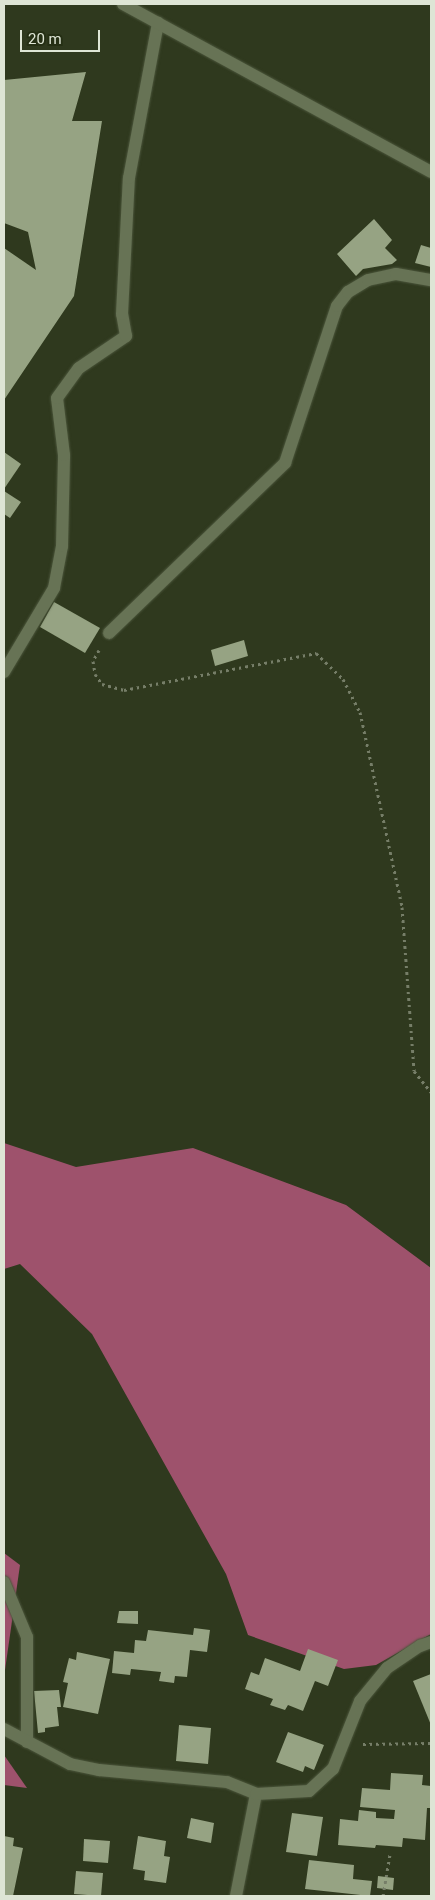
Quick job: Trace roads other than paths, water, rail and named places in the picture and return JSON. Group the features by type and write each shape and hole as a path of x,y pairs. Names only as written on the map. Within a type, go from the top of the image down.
{"street":[{"path":"123,4 431,172"},
{"path":"4,672 54,588 62,546 64,454 57,398 78,368 126,336 122,314 129,178 158,23"},
{"path":"109,633 285,463 337,306 348,292 368,280 396,274 431,280"},
{"path":"4,1582 27,1637 27,1742"},
{"path":"4,1729 70,1764 99,1770 227,1782 256,1794 309,1791 334,1769 360,1701 387,1668 420,1646 431,1642"},
{"path":"236,1896 256,1794"}]}
